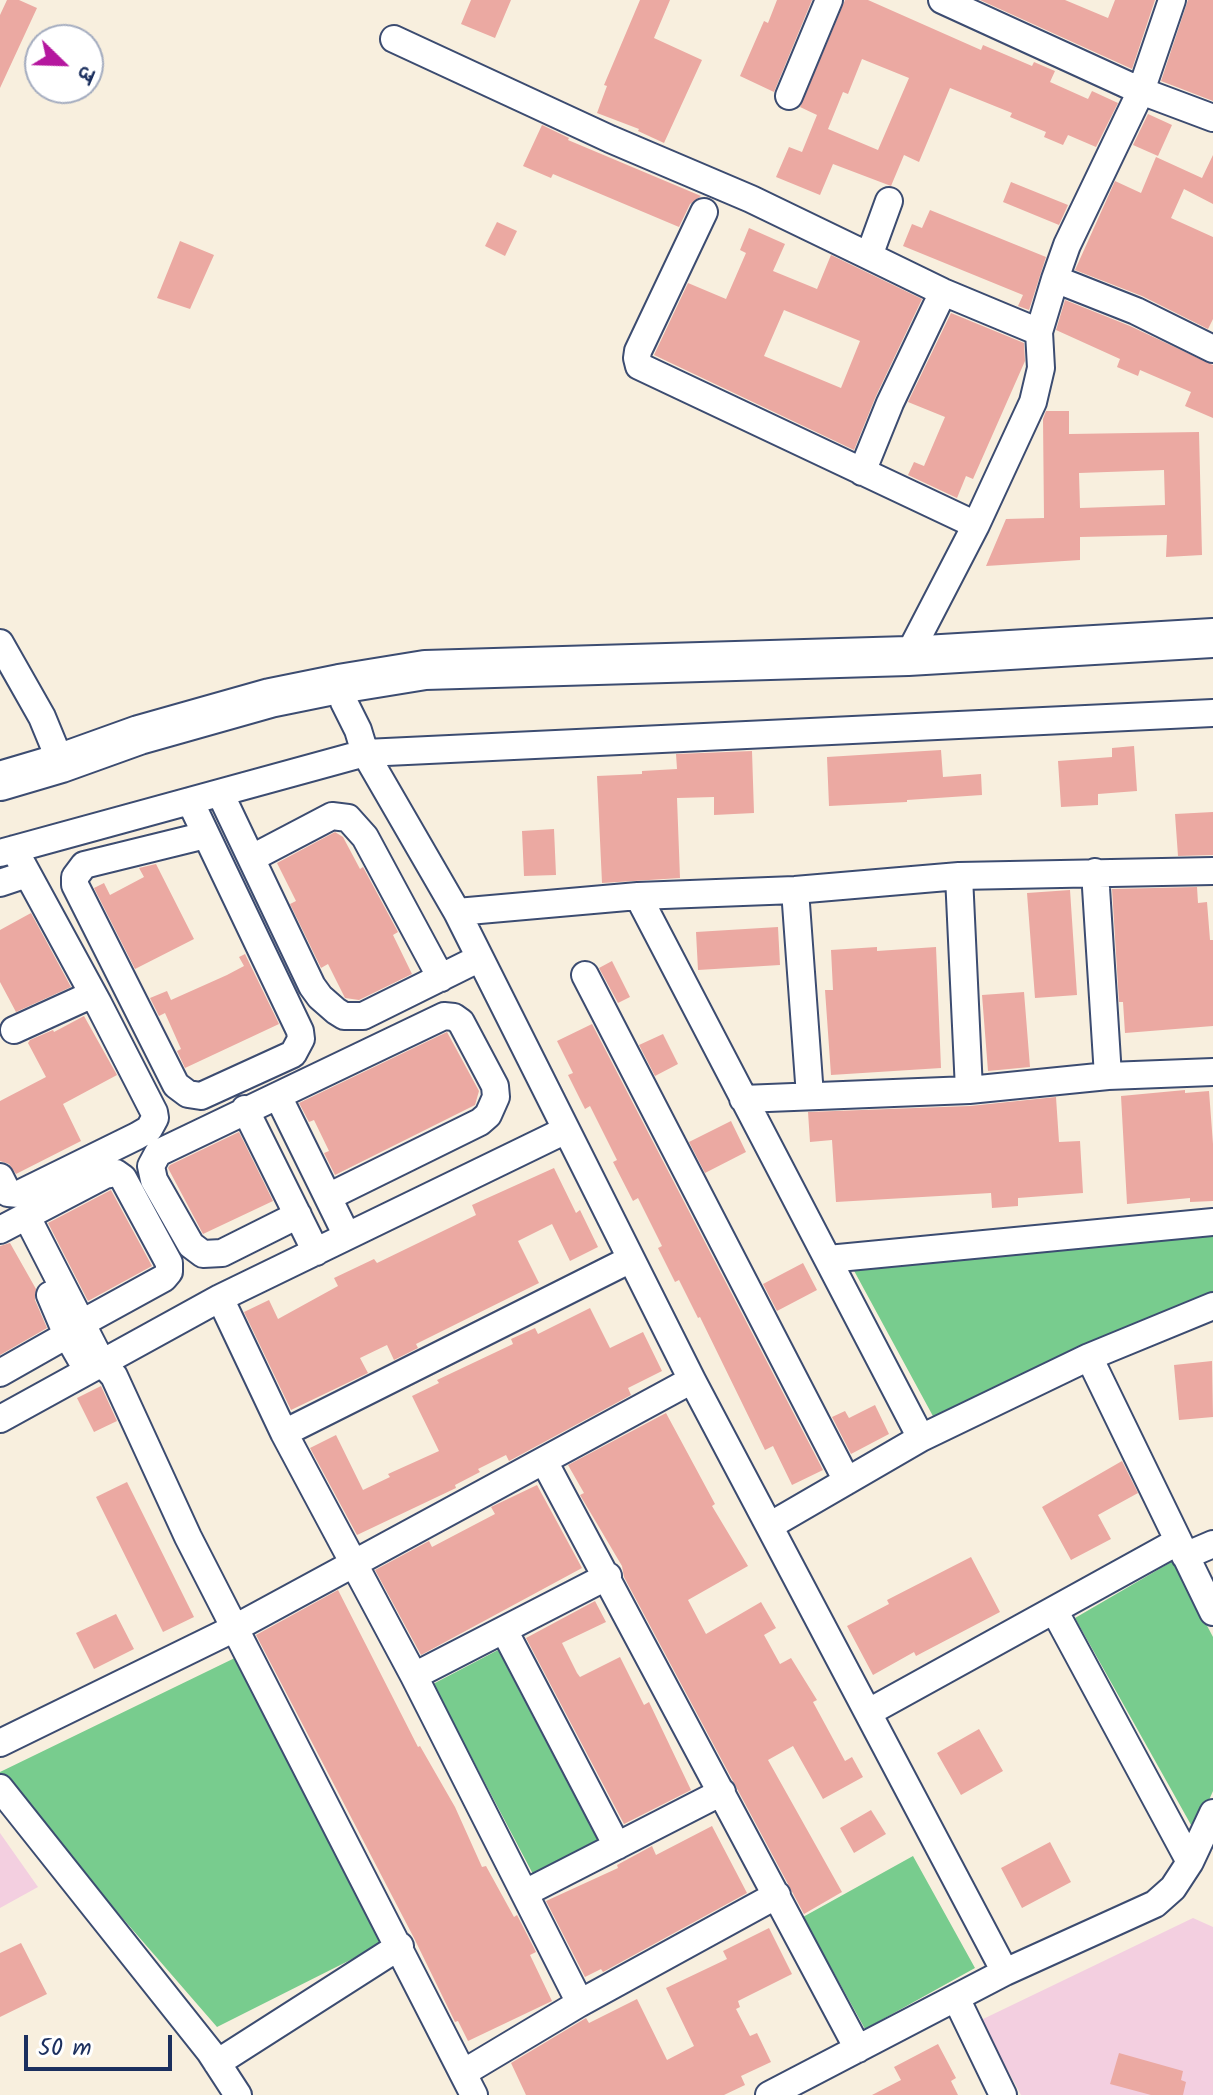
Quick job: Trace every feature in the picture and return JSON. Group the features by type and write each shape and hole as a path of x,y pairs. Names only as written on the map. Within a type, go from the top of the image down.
{"highway":[{"path":"622,676 1213,638"},
{"path":"0,781 139,735 270,698 342,693 425,670 622,676 1213,662"},
{"path":"0,798 149,760 319,706 342,693"}],"street":[{"path":"789,96 829,0"},
{"path":"942,0 1141,91 1205,112 1213,118"},
{"path":"908,656 976,525 1033,402 1041,368 1039,332 1055,279 1067,245 1141,91 1172,0"},
{"path":"394,39 610,139 751,199 943,292 1039,332"},
{"path":"869,256 889,201"},
{"path":"704,212 638,351 639,366 976,525"},
{"path":"1055,279 1136,311 1213,349"},
{"path":"862,472 890,403 943,292"},
{"path":"0,643 42,717 61,763"},
{"path":"342,693 365,753 457,912 692,1380 1005,1972"},
{"path":"0,1177 8,1193 19,1194 137,1136 154,1122 154,1112 93,994 27,874 7,851 365,753 1213,713"},
{"path":"220,793 312,986 336,1011 344,1016 363,1016 480,958"},
{"path":"190,801 300,1031 301,1039 293,1054 201,1096 188,1094 176,1085 75,885 75,877 84,865 206,835"},
{"path":"252,858 332,816 348,818 365,837 441,978"},
{"path":"457,912 638,896 795,890 959,876 1213,871"},
{"path":"1095,872 1108,1076"},
{"path":"0,883 27,874"},
{"path":"959,876 969,1090"},
{"path":"795,890 810,1096"},
{"path":"638,896 921,1438"},
{"path":"585,975 847,1481"},
{"path":"14,1030 93,994"},
{"path":"298,1215 222,1253 203,1254 191,1245 154,1180 151,1166 158,1153 245,1109 444,1016 454,1017 466,1027 495,1086 496,1097 488,1115 480,1122 328,1197"},
{"path":"743,1099 969,1090 1108,1076 1213,1072"},
{"path":"278,1096 347,1236"},
{"path":"245,1109 316,1252"},
{"path":"0,1419 220,1298 566,1130"},
{"path":"0,1373 75,1329 164,1278 169,1272 169,1263 126,1181 116,1173 105,1175 15,1222 75,1329 94,1367 114,1376 188,1537 468,2084 580,2003 777,1895"},
{"path":"828,1259 1213,1222"},
{"path":"284,1433 631,1259"},
{"path":"220,1298 284,1433 414,1676 580,2003"},
{"path":"771,1525 921,1438 1089,1357 1213,1306"},
{"path":"1089,1357 1213,1612"},
{"path":"0,1743 235,1628 692,1380"},
{"path":"544,1461 858,2049"},
{"path":"869,1712 1054,1610 1181,1549 1213,1544"},
{"path":"414,1676 608,1576"},
{"path":"1054,1610 1190,1862"},
{"path":"504,1630 617,1846"},
{"path":"0,1788 217,2063 238,2095"},
{"path":"525,1893 722,1792"},
{"path":"769,2095 816,2084 858,2049 1005,1972 1155,1904 1173,1888 1190,1862 1213,1813"},
{"path":"217,2063 400,1946"},
{"path":"956,1998 1003,2095"}],"shaded area":[{"path":"0,1833 38,1887 0,1908"},
{"path":"1193,1918 1213,1927 1213,2095 1021,2095 981,2020"}],"green space":[{"path":"1213,1236 1213,1298 934,1418 852,1267"},
{"path":"1173,1561 1213,1637 1213,1791 1195,1832 1075,1618"},
{"path":"498,1650 598,1841 534,1876 433,1684"},
{"path":"243,1654 388,1941 217,2027 0,1777 0,1772"},
{"path":"913,1856 975,1968 865,2029 803,1917"}],"building":[{"path":"7,0 19,0 37,8 30,24 24,24 24,36 0,88 0,15"},
{"path":"471,0 511,0 495,38 461,24"},
{"path":"640,0 670,0 654,38 702,60 664,143 639,129 597,113 607,86 604,85"},
{"path":"777,0 812,0 774,92 740,76 764,21 768,23"},
{"path":"845,0 868,0 981,50 983,45 1032,66 1034,62 1055,71 1050,82 1088,99 1092,91 1118,103 1096,147 1068,135 1063,145 1044,137 1046,132 1010,117 1012,113 950,88 919,162 904,155 891,186 833,164 820,195 776,177 789,147 802,152 817,115 800,107","holes":["862,59 909,78 878,150 828,129 843,92 848,94"]},
{"path":"980,0 1065,0 1108,18 1115,0 1155,0 1132,69"},
{"path":"1188,0 1213,0 1213,101 1161,81"},
{"path":"1148,114 1172,125 1158,156 1133,145"},
{"path":"542,125 568,140 701,196 690,204 679,227 553,174 551,178 523,166"},
{"path":"1213,155 1213,204 1184,189 1171,218 1213,237 1213,319 1208,329 1142,296 1075,270 1115,181 1141,193 1156,157 1202,178"},
{"path":"1011,182 1068,205 1059,225 1003,202"},
{"path":"930,210 1046,257 1029,310 1018,306 1023,295 903,246 912,224 922,228"},
{"path":"497,222 517,231 505,256 485,246"},
{"path":"749,228 785,244 773,271 817,289 831,255 922,299 854,450 654,355 688,283 726,299 746,253 740,250","holes":["784,310 860,341 841,388 764,356"]},
{"path":"180,241 214,255 190,309 157,298"},
{"path":"1065,300 1213,365 1213,418 1185,406 1191,392 1140,370 1138,376 1117,367 1120,359 1056,330"},
{"path":"951,313 1024,343 1025,361 973,479 966,476 957,498 908,475 914,462 924,466 945,417 908,402"},
{"path":"1046,411 1069,411 1069,434 1199,432 1202,555 1166,557 1167,535 1080,537 1080,560 986,566 1006,519 1044,518 1043,419","holes":["1164,470 1165,505 1080,508 1079,473"]},
{"path":"1134,746 1137,791 1098,794 1098,805 1061,807 1058,761 1112,757 1112,748"},
{"path":"941,750 943,777 981,774 982,795 829,806 827,757"},
{"path":"752,751 754,813 714,815 714,797 677,798 680,878 602,883 597,776 677,769 676,754"},
{"path":"1213,812 1213,855 1178,856 1175,814"},
{"path":"554,829 556,875 524,876 522,831"},
{"path":"335,832 343,837 360,869 363,867 398,932 393,935 412,974 359,1000 345,998 328,964 321,968 290,904 296,901 277,863"},
{"path":"156,864 194,939 135,969 94,888 104,883 110,895 144,877 139,868"},
{"path":"1197,887 1198,903 1207,902 1210,940 1213,940 1213,1026 1125,1033 1123,1002 1119,1002 1112,889"},
{"path":"1070,890 1077,995 1035,998 1027,893"},
{"path":"31,913 71,987 16,1012 0,982 0,930"},
{"path":"778,927 780,965 698,970 696,932"},
{"path":"877,947 877,951 936,947 941,1068 831,1075 825,990 833,990 831,950"},
{"path":"245,954 279,1024 185,1068 177,1051 181,1049 165,1013 159,1016 150,998 167,991 171,1000 227,975 244,966 239,957"},
{"path":"612,961 630,997 618,1003 599,968"},
{"path":"1024,992 1030,1067 988,1071 982,995"},
{"path":"84,1016 117,1075 63,1104 81,1141 16,1174 9,1164 0,1161 0,1101 46,1077 28,1043 30,1040 54,1032"},
{"path":"592,1024 823,1470 792,1485 773,1446 765,1450 700,1317 679,1280 675,1282 658,1248 662,1246 638,1198 633,1201 613,1162 617,1160 590,1106 585,1109 568,1075 573,1073 557,1041"},
{"path":"447,1032 479,1091 475,1105 335,1175 324,1153 329,1151 314,1120 309,1122 299,1103"},
{"path":"663,1034 678,1064 655,1076 639,1045"},
{"path":"1185,1090 1185,1093 1209,1091 1213,1201 1190,1202 1190,1198 1127,1204 1121,1096"},
{"path":"1056,1097 1059,1142 1080,1141 1083,1193 1018,1198 1018,1206 992,1208 991,1193 836,1202 832,1140 810,1142 808,1112 970,1106"},
{"path":"731,1121 746,1152 705,1173 689,1142"},
{"path":"239,1132 273,1201 203,1234 168,1168"},
{"path":"554,1168 576,1213 580,1210 598,1247 570,1261 552,1224 518,1241 539,1283 416,1344 418,1348 394,1360 387,1345 360,1358 368,1373 291,1410 244,1312 269,1300 278,1319 338,1286 334,1278 374,1259 377,1263 476,1215 472,1205"},
{"path":"111,1190 152,1266 88,1301 48,1223"},
{"path":"10,1243 36,1289 35,1300 47,1328 0,1355 0,1246"},
{"path":"803,1263 817,1290 777,1311 763,1284"},
{"path":"590,1308 610,1348 643,1332 662,1371 628,1388 631,1395 509,1461 506,1455 478,1469 480,1472 455,1485 456,1488 357,1535 310,1448 336,1435 363,1490 390,1477 388,1474 439,1451 412,1396 439,1383 437,1380 513,1344 511,1339 535,1328 538,1334"},
{"path":"1212,1361 1213,1417 1179,1420 1174,1365"},
{"path":"101,1386 117,1421 94,1432 77,1398"},
{"path":"875,1405 889,1434 851,1454 832,1417 845,1411 849,1418"},
{"path":"666,1413 715,1504 712,1506 748,1566 688,1600 706,1634 761,1602 776,1628 764,1635 780,1664 791,1658 817,1700 813,1702 845,1761 852,1757 863,1777 823,1799 793,1746 768,1760 842,1892 804,1914 624,1577 622,1566 580,1495 584,1493 568,1465"},
{"path":"1122,1461 1138,1493 1098,1515 1111,1539 1071,1560 1042,1507"},
{"path":"127,1482 194,1617 163,1632 96,1497"},
{"path":"537,1485 582,1568 421,1655 375,1570 429,1541 432,1547 495,1514 491,1507"},
{"path":"971,1557 1000,1612 873,1675 847,1626 889,1604 887,1600"},
{"path":"338,1590 418,1747 455,1807 482,1867 486,1866 514,1917 517,1915 536,1952 530,1955 552,2001 468,2041 458,2021 455,2022 256,1635"},
{"path":"595,1601 606,1622 562,1643 577,1673 580,1677 620,1657 644,1705 649,1702 691,1790 624,1824 526,1638"},
{"path":"116,1614 134,1649 94,1669 76,1633"},
{"path":"979,1729 1003,1771 961,1795 937,1753"},
{"path":"871,1810 886,1834 854,1853 840,1828"},
{"path":"712,1826 747,1893 603,1972 601,1969 585,1977 546,1901 618,1868 617,1865 652,1846 656,1855"},
{"path":"1050,1842 1071,1882 1022,1908 1001,1868"},
{"path":"769,1928 792,1974 738,2001 740,2007 736,2009 750,2036 757,2033 771,2062 741,2076 745,2085 724,2095 526,2095 511,2063 586,2018 589,2023 637,1999 667,2060 694,2046 666,1988 727,1959 723,1951"},
{"path":"21,1943 47,1994 0,2017 0,1953"},
{"path":"938,2044 956,2078 951,2081 958,2095 872,2095 901,2080 894,2067"},
{"path":"1119,2053 1183,2071 1181,2080 1186,2082 1183,2095 1151,2095 1110,2084"}]}
